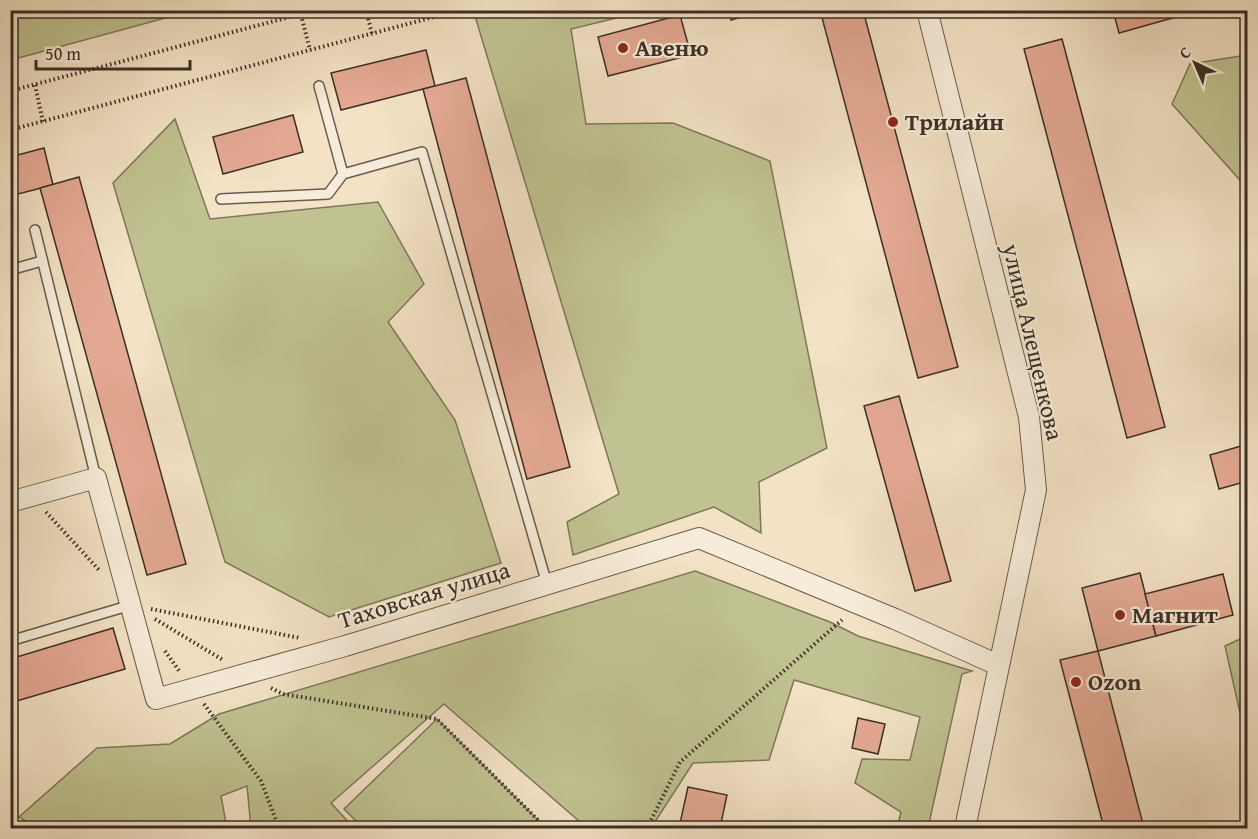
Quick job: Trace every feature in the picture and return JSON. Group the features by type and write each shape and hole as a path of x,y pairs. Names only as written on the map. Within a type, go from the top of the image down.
{"street":[{"name":"улица Алещенкова","path":"927,10 1029,417 1036,490 964,828"},
{"name":"Таховская улица","path":"96,478 156,699 345,646 699,538 895,619 998,665"},
{"path":"10,501 96,478"}],"lane":[{"path":"319,86 343,174"},
{"path":"221,199 328,194 343,174 422,152 547,584"},
{"path":"35,230 96,478"},
{"path":"10,270 42,261"},
{"path":"10,641 131,605"}],"path":[{"path":"10,92 316,10"},
{"path":"366,10 372,34"},
{"path":"431,10 433,18"},
{"path":"10,130 460,10"},
{"path":"301,15 310,50"},
{"path":"34,85 43,122"},
{"path":"31,496 100,572"},
{"path":"131,605 311,640"},
{"path":"131,605 283,694 437,719 546,828"},
{"path":"647,828 680,762 842,620"},
{"path":"158,642 261,782 279,828"}],"green space":[{"path":"11,10 191,10 191,11 11,60"},
{"path":"495,11 645,11 571,29 586,124 673,123 770,161 827,448 759,482 761,533 714,507 573,555 567,522 619,494 475,16"},
{"path":"1248,55 1247,188 1172,104 1190,64"},
{"path":"175,119 210,219 378,202 424,284 388,322 455,420 501,563 329,617 225,562 113,183"},
{"path":"695,571 830,622 858,636 972,671 962,674 928,828 897,828 901,812 855,783 862,759 910,760 920,717 794,680 769,760 693,763 651,828 587,828 444,704 331,803 354,828 251,828 247,786 221,796 227,828 37,828 19,817 97,748 170,744 219,714"},
{"path":"1247,636 1247,744 1225,646"},
{"path":"437,719 546,828 363,828 344,809"}],"building":[{"path":"728,10 765,10 731,20"},
{"path":"820,10 863,10 958,367 918,378"},
{"path":"1113,10 1201,10 1119,33"},
{"path":"680,15 691,55 608,76 598,37"},
{"path":"1062,39 1165,427 1127,438 1024,49"},
{"path":"426,50 435,86 341,110 331,73"},
{"path":"466,78 570,467 527,479 423,89"},
{"path":"293,115 303,152 223,174 213,137"},
{"path":"44,148 53,185 10,196 10,157"},
{"path":"79,177 186,564 147,575 40,188"},
{"path":"899,396 951,581 915,591 864,406"},
{"path":"1248,444 1248,481 1219,489 1210,455"},
{"name":"Магнит","path":"1140,573 1156,636 1098,651 1082,588"},
{"path":"1223,574 1233,615 1156,636 1145,594"},
{"path":"113,628 125,669 10,703 10,659"},
{"path":"1098,651 1144,828 1104,828 1060,660"},
{"path":"858,718 885,724 878,754 852,748"},
{"path":"688,787 727,795 720,828 679,828"},
{"path":"819,822 851,828 818,828"}],"place":[{"name":"Авеню","path":"623,48"},
{"name":"Трилайн","path":"893,122"},
{"name":"Магнит","path":"1120,615"},
{"name":"Ozon","path":"1076,682"}]}
